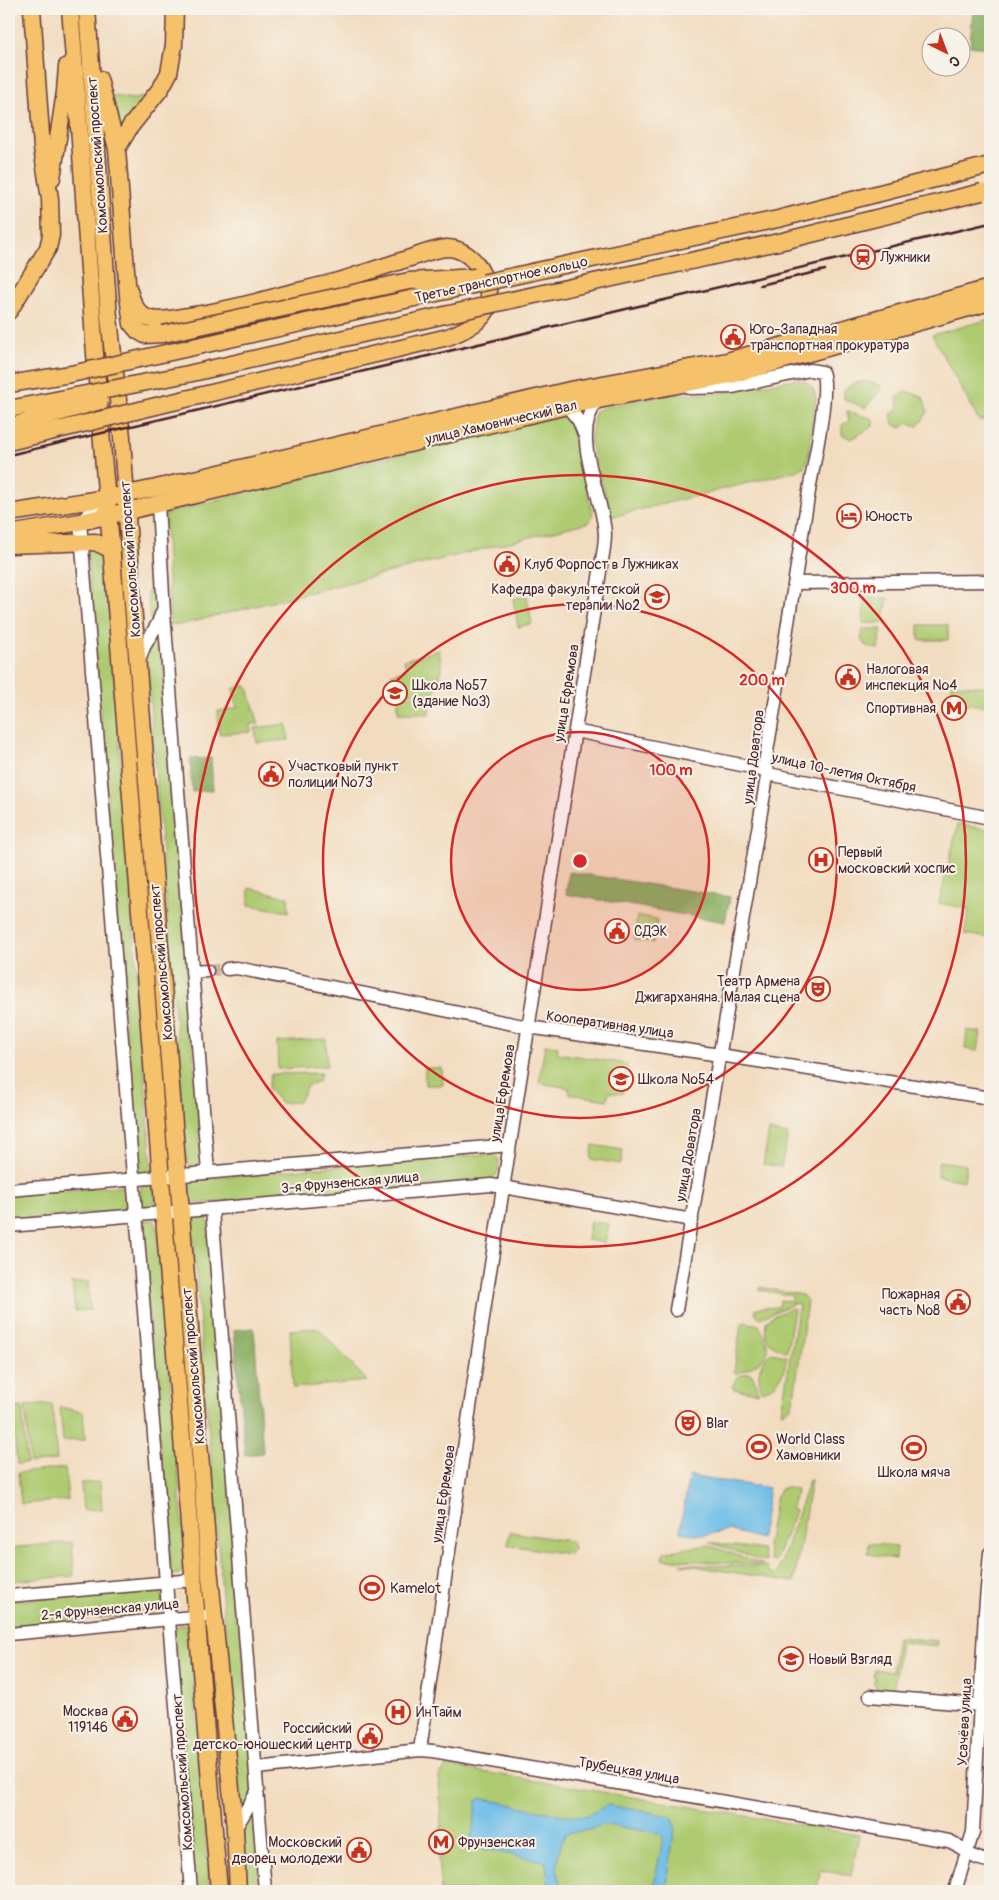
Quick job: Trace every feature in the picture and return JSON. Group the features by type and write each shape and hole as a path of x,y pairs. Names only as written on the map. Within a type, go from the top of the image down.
{"main road":[{"path":"32,9 42,148 50,199"},
{"path":"87,9 89,40 117,149 127,290 132,324 138,331 145,335 163,334 408,281 532,272"},
{"path":"117,149 130,128 162,88 169,73 174,45 175,9"},
{"path":"9,311 50,242 50,199 65,92 70,11"},
{"name":"Комсомольский проспект","path":"70,11 84,211 97,355 101,442 112,550 219,1891"},
{"name":"Комсомольский проспект","path":"89,40 94,129 126,494 178,1175 238,1891"},
{"name":"Третье транспортное кольцо","path":"9,384 71,374 778,219 990,165"},
{"name":"Третье транспортное кольцо","path":"9,409 188,374 484,306 783,241 987,191"},
{"path":"9,442 448,337 469,328 482,318 489,307 490,293 487,282 474,261 464,253 448,248 342,280 240,306 165,319 149,319 133,303 127,290"},
{"name":"улица Хамовнический Вал","path":"9,513 107,498 729,368 990,288"},
{"path":"114,348 127,290"},
{"name":"улица Хамовнический Вал","path":"9,534 80,522 158,504 567,401 598,400 657,388 990,302"},
{"path":"9,427 188,374"},
{"path":"9,545 95,542 112,550"}],"street":[{"name":"улица Доватора","path":"657,388 733,387 810,370 822,372 825,378 823,408 814,470 765,763 768,772 676,1310"},
{"name":"улица Ефремова","path":"586,437 588,417 598,400"},
{"name":"улица Ефремова","path":"420,1750 509,1145 605,535 586,437 579,420 567,401"},
{"name":"Комсомольский проспект","path":"107,498 80,522 191,1891"},
{"path":"158,504 163,604 208,1172"},
{"path":"795,583 990,581"},
{"path":"138,666 144,647 158,623 163,604"},
{"name":"улица 10-летия Октября","path":"575,731 768,772 773,775 990,818"},
{"name":"Кооперативная улица","path":"227,969 237,968 528,1027 990,1098"},
{"path":"192,972 207,971"},
{"name":"3-я Фрунзенская улица","path":"9,1190 509,1145"},
{"name":"3-я Фрунзенская улица","path":"9,1226 491,1186 692,1220"},
{"path":"212,1209 266,1891"},
{"name":"Усачёва улица","path":"955,1891 973,1832 990,1553"},
{"name":"2-я Фрунзенская улица","path":"9,1596 194,1580"},
{"name":"2-я Фрунзенская улица","path":"9,1634 214,1615"},
{"path":"870,1696 980,1705"},
{"name":"Трубецкая улица","path":"257,1768 420,1750 949,1841 977,1859 990,1861"},
{"path":"234,1829 258,1790"}],"green space":[{"path":"973,9 990,9 990,48 972,46"},
{"path":"108,95 133,99 145,97 118,138"},
{"path":"990,319 990,418 979,421 932,335"},
{"path":"796,379 810,385 816,398 808,458 804,467 796,471 615,516 611,515 590,443 595,411 666,395 715,393"},
{"path":"866,381 883,388 865,408 844,399 844,391 852,384"},
{"path":"906,391 923,397 928,412 918,426 908,423 901,428 893,424 891,414 898,409 897,398"},
{"path":"847,411 873,419 873,426 852,439 842,435 842,425 849,421"},
{"path":"558,415 567,416 570,420 593,515 590,522 180,625 170,624 165,516 171,511"},
{"path":"90,547 103,553 108,596 152,1168 151,1172 143,1175 137,1172 87,550"},
{"path":"157,581 158,614 151,623 147,593"},
{"path":"527,596 532,624 518,627 513,599"},
{"path":"865,598 888,598 883,623 863,623"},
{"path":"919,625 948,625 948,640 919,640"},
{"path":"160,627 202,1166 192,1169 187,1164 146,651"},
{"path":"863,629 882,629 878,649 868,647 861,640"},
{"path":"439,650 442,669 434,693 396,692 391,674 406,669 404,660"},
{"path":"952,684 990,687 990,706 951,703"},
{"path":"247,685 259,724 250,724 251,732 219,734 218,711 237,708 233,689"},
{"path":"398,695 430,696 429,714 398,713"},
{"path":"287,724 289,740 257,743 255,728"},
{"path":"211,758 213,790 192,792 190,759"},
{"path":"958,824 990,830 990,938 964,934 969,909 939,903"},
{"path":"569,872 730,897 725,922 566,894"},
{"path":"249,888 288,897 289,912 249,905"},
{"path":"637,916 657,919 653,943 634,940"},
{"path":"967,1030 981,1032 978,1051 965,1049"},
{"path":"326,1039 327,1066 278,1069 277,1042"},
{"path":"545,1045 558,1047 557,1053 627,1064 622,1094 609,1092 607,1100 569,1094 569,1088 539,1083"},
{"path":"425,1068 442,1068 443,1085 425,1085"},
{"path":"321,1073 319,1081 307,1086 299,1102 280,1103 268,1088 271,1074"},
{"path":"769,1131 788,1135 781,1167 763,1164"},
{"path":"593,1145 623,1150 621,1164 591,1159"},
{"path":"493,1154 498,1158 499,1169 497,1174 489,1181 194,1204 189,1188 194,1179"},
{"path":"939,1161 966,1165 964,1181 937,1176"},
{"path":"148,1183 154,1191 155,1201 153,1208 143,1209 140,1200 140,1190 142,1185"},
{"path":"128,1186 132,1205 129,1210 9,1221 9,1194"},
{"path":"205,1215 208,1220 262,1891 246,1891 192,1224 196,1216"},
{"path":"147,1220 154,1220 157,1226 186,1563 184,1571 171,1575 141,1223"},
{"path":"590,1221 609,1224 605,1243 587,1240"},
{"path":"88,1282 90,1310 75,1311 72,1283"},
{"path":"760,1287 802,1295 807,1301 792,1406 781,1412 799,1304 792,1303 760,1318 755,1313 756,1308 779,1307 780,1300 792,1301 792,1296 760,1290"},
{"path":"792,1308 794,1309 787,1351 769,1342 765,1328 766,1322 773,1316"},
{"path":"745,1322 759,1325 767,1342 768,1352 756,1364 736,1374 734,1372 741,1324"},
{"path":"254,1328 263,1453 245,1455 234,1330"},
{"path":"318,1328 367,1381 293,1388 290,1330"},
{"path":"771,1353 787,1356 786,1362 783,1373 774,1386 763,1391 759,1380 760,1370 764,1361"},
{"path":"750,1373 759,1390 758,1393 732,1387 739,1377"},
{"path":"52,1404 57,1460 30,1463 25,1406"},
{"path":"22,1407 27,1463 17,1464 12,1408"},
{"path":"60,1407 83,1412 85,1440 63,1441"},
{"path":"65,1468 68,1500 21,1504 18,1473"},
{"path":"809,1480 811,1480 794,1582 680,1564 767,1567 768,1572 777,1575"},
{"path":"100,1482 102,1509 83,1510 81,1483"},
{"path":"787,1487 797,1489 791,1509 795,1511 775,1562 771,1561 767,1545 776,1496 780,1489"},
{"path":"510,1532 570,1541 574,1549 569,1554 508,1545"},
{"path":"72,1542 74,1576 9,1581 9,1548"},
{"path":"709,1542 763,1550 766,1562"},
{"path":"869,1543 897,1547 896,1559 868,1554"},
{"path":"708,1545 764,1565 662,1559 664,1552"},
{"path":"159,1589 163,1597 161,1612 9,1627 9,1601"},
{"path":"180,1625 185,1625 190,1631 210,1891 194,1891 174,1629"},
{"path":"897,1637 937,1641 936,1646 900,1642 894,1687 897,1690 877,1689 873,1682 875,1681 873,1677 875,1669 892,1672"},
{"path":"447,1766 859,1835 851,1876 820,1870 817,1891 441,1891 438,1858 442,1857 439,1776"}],"water":[{"path":"689,1476 769,1488 761,1539 729,1530 705,1535 680,1532"},
{"path":"481,1798 562,1815 586,1816 608,1805 670,1816 675,1827 666,1891 653,1891 663,1837 659,1833 601,1825 590,1830 566,1833 560,1848 557,1865 563,1891 549,1891 546,1862 476,1847 471,1841 477,1801"}],"tunnel":[{"path":"207,971 227,969"}],"railway":[{"path":"9,455 990,223"},
{"path":"760,285 825,270"}],"place":[{"name":"Лужники","path":"863,257"},
{"name":"Юго-Западная транспортная прокуратура","path":"733,337"},
{"name":"Юность","path":"849,516"},
{"name":"Клуб Форпост в Лужниках","path":"507,564"},
{"name":"Кафедра факультетской терапии №2","path":"657,597"},
{"name":"Налоговая инспекция №4","path":"848,677"},
{"name":"Школа №57 (здание №3)","path":"395,693"},
{"name":"Спортивная","path":"954,708"},
{"name":"Участковый пункт полиции №73","path":"271,774"},
{"name":"Первый московский хоспис","path":"821,860"},
{"name":"СДЭК","path":"617,931"},
{"name":"Театр Армена Джигарханяна. Малая сцена","path":"818,989"},
{"name":"Школа №54","path":"621,1079"},
{"name":"Пожарная часть №8","path":"958,1302"},
{"name":"Blar","path":"688,1423"},
{"name":"World Class Хамовники","path":"759,1447"},
{"name":"Школа мяча","path":"914,1448"},
{"name":"Kamelot","path":"372,1588"},
{"name":"Новый Взгляд","path":"791,1659"},
{"name":"ИнТайм","path":"398,1712"},
{"name":"Москва 119146","path":"125,1719"},
{"name":"Российский детско-юношеский центр","path":"370,1736"},
{"name":"Фрунзенская","path":"441,1842"},
{"name":"Московский дворец молодежи","path":"359,1850"}]}
